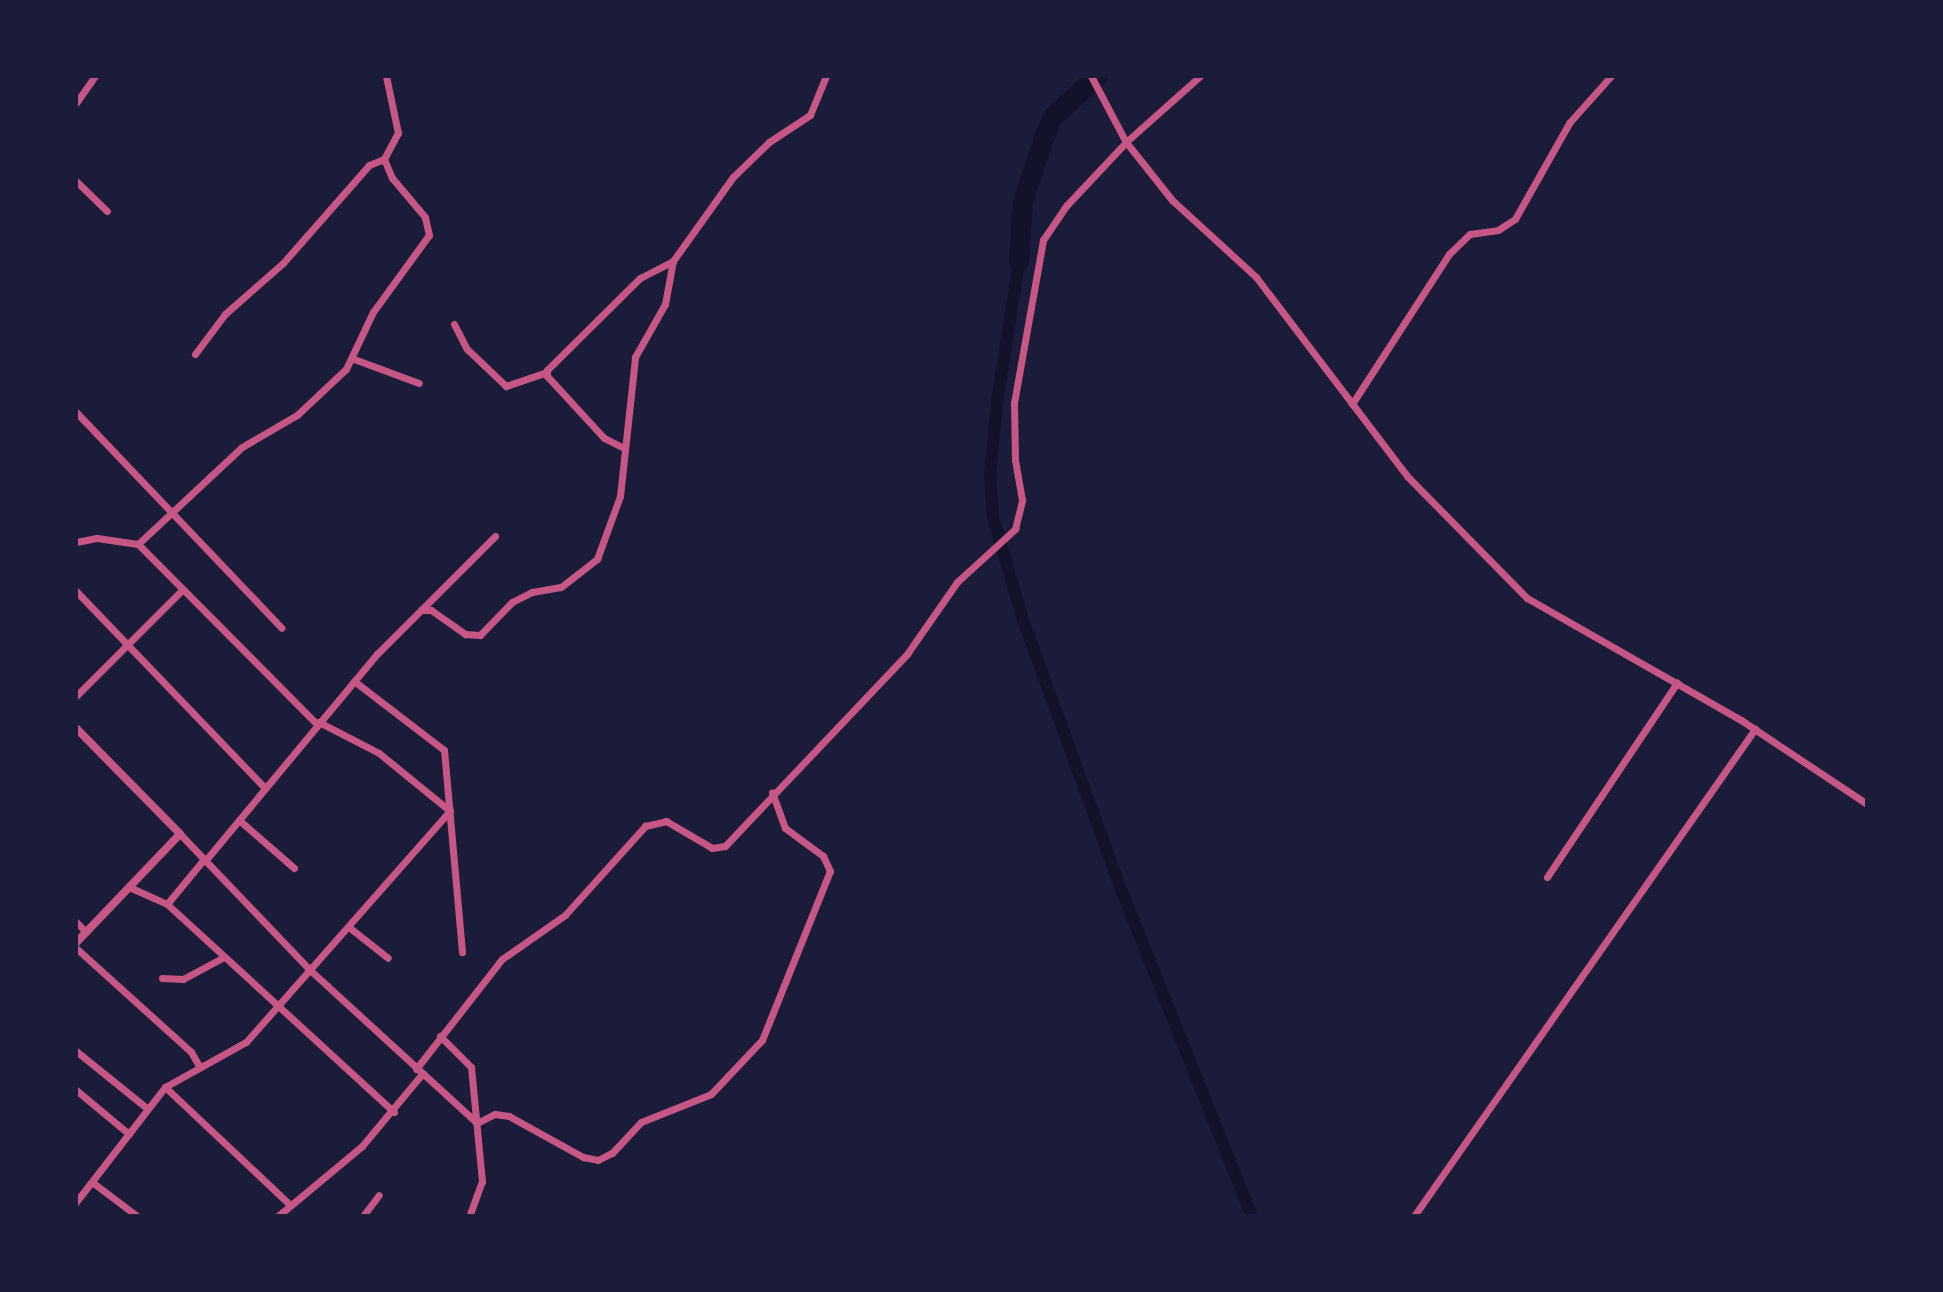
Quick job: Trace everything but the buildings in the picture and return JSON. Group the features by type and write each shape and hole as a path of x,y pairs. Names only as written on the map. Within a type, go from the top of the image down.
{"street":[{"path":"76,103 95,76"},
{"path":"195,354 225,314 283,263 369,165 384,159 398,133 386,76"},
{"path":"421,610 431,610 465,634 480,635 523,595 572,581 597,559 610,536 620,496 635,357 665,304 673,261 741,169 810,115 826,76"},
{"path":"1091,76 1126,142 1172,200 1256,277 1407,476 1527,598 1755,729 1867,804"},
{"path":"278,1216 394,1112 440,1036 502,959 565,915 648,824 668,821 711,847 721,848 891,672 946,595 1015,529 1022,500 1015,460 1014,403 1036,262 1050,225 1126,142 1200,76"},
{"path":"1352,404 1449,254 1470,234 1498,230 1515,219 1569,123 1611,76"},
{"path":"138,544 242,447 297,415 354,359 373,312 429,235 425,217 392,178 384,159"},
{"path":"76,181 107,211"},
{"path":"454,324 464,335 467,349 506,386 547,372 565,346 640,278 673,261"},
{"path":"354,359 419,383"},
{"path":"547,372 604,438 624,448"},
{"path":"76,412 282,628"},
{"path":"167,904 354,681 495,536"},
{"path":"76,542 97,538 138,544 318,723 373,749 450,811"},
{"path":"76,696 183,589"},
{"path":"76,591 265,788"},
{"path":"354,681 442,746 462,952"},
{"path":"1547,877 1677,683"},
{"path":"1414,1216 1755,729"},
{"path":"77,731 310,970 477,1123"},
{"path":"477,1123 495,1114 509,1116 583,1157 598,1160 612,1153 641,1122 711,1094 751,1056 790,976 830,871 823,856 785,828 772,792"},
{"path":"76,1202 79,1192 92,1182 165,1087 246,1042 350,928 450,811"},
{"path":"239,820 294,868"},
{"path":"180,834 76,945 191,1052 199,1066"},
{"path":"129,887 167,904 394,1112"},
{"path":"76,922 86,932"},
{"path":"350,928 388,958"},
{"path":"162,978 183,979 224,957"},
{"path":"440,1036 471,1067 482,1181 469,1216"},
{"path":"76,1051 148,1109"},
{"path":"165,1087 290,1205"},
{"path":"76,1090 129,1134"},
{"path":"92,1182 137,1216"},
{"path":"363,1216 379,1195"}],"waterway":[{"path":"1019,262 1023,201 1044,138 1053,117 1098,76"},
{"path":"1019,262 997,403 990,475 993,517 1023,620 1121,889 1250,1212"}]}
